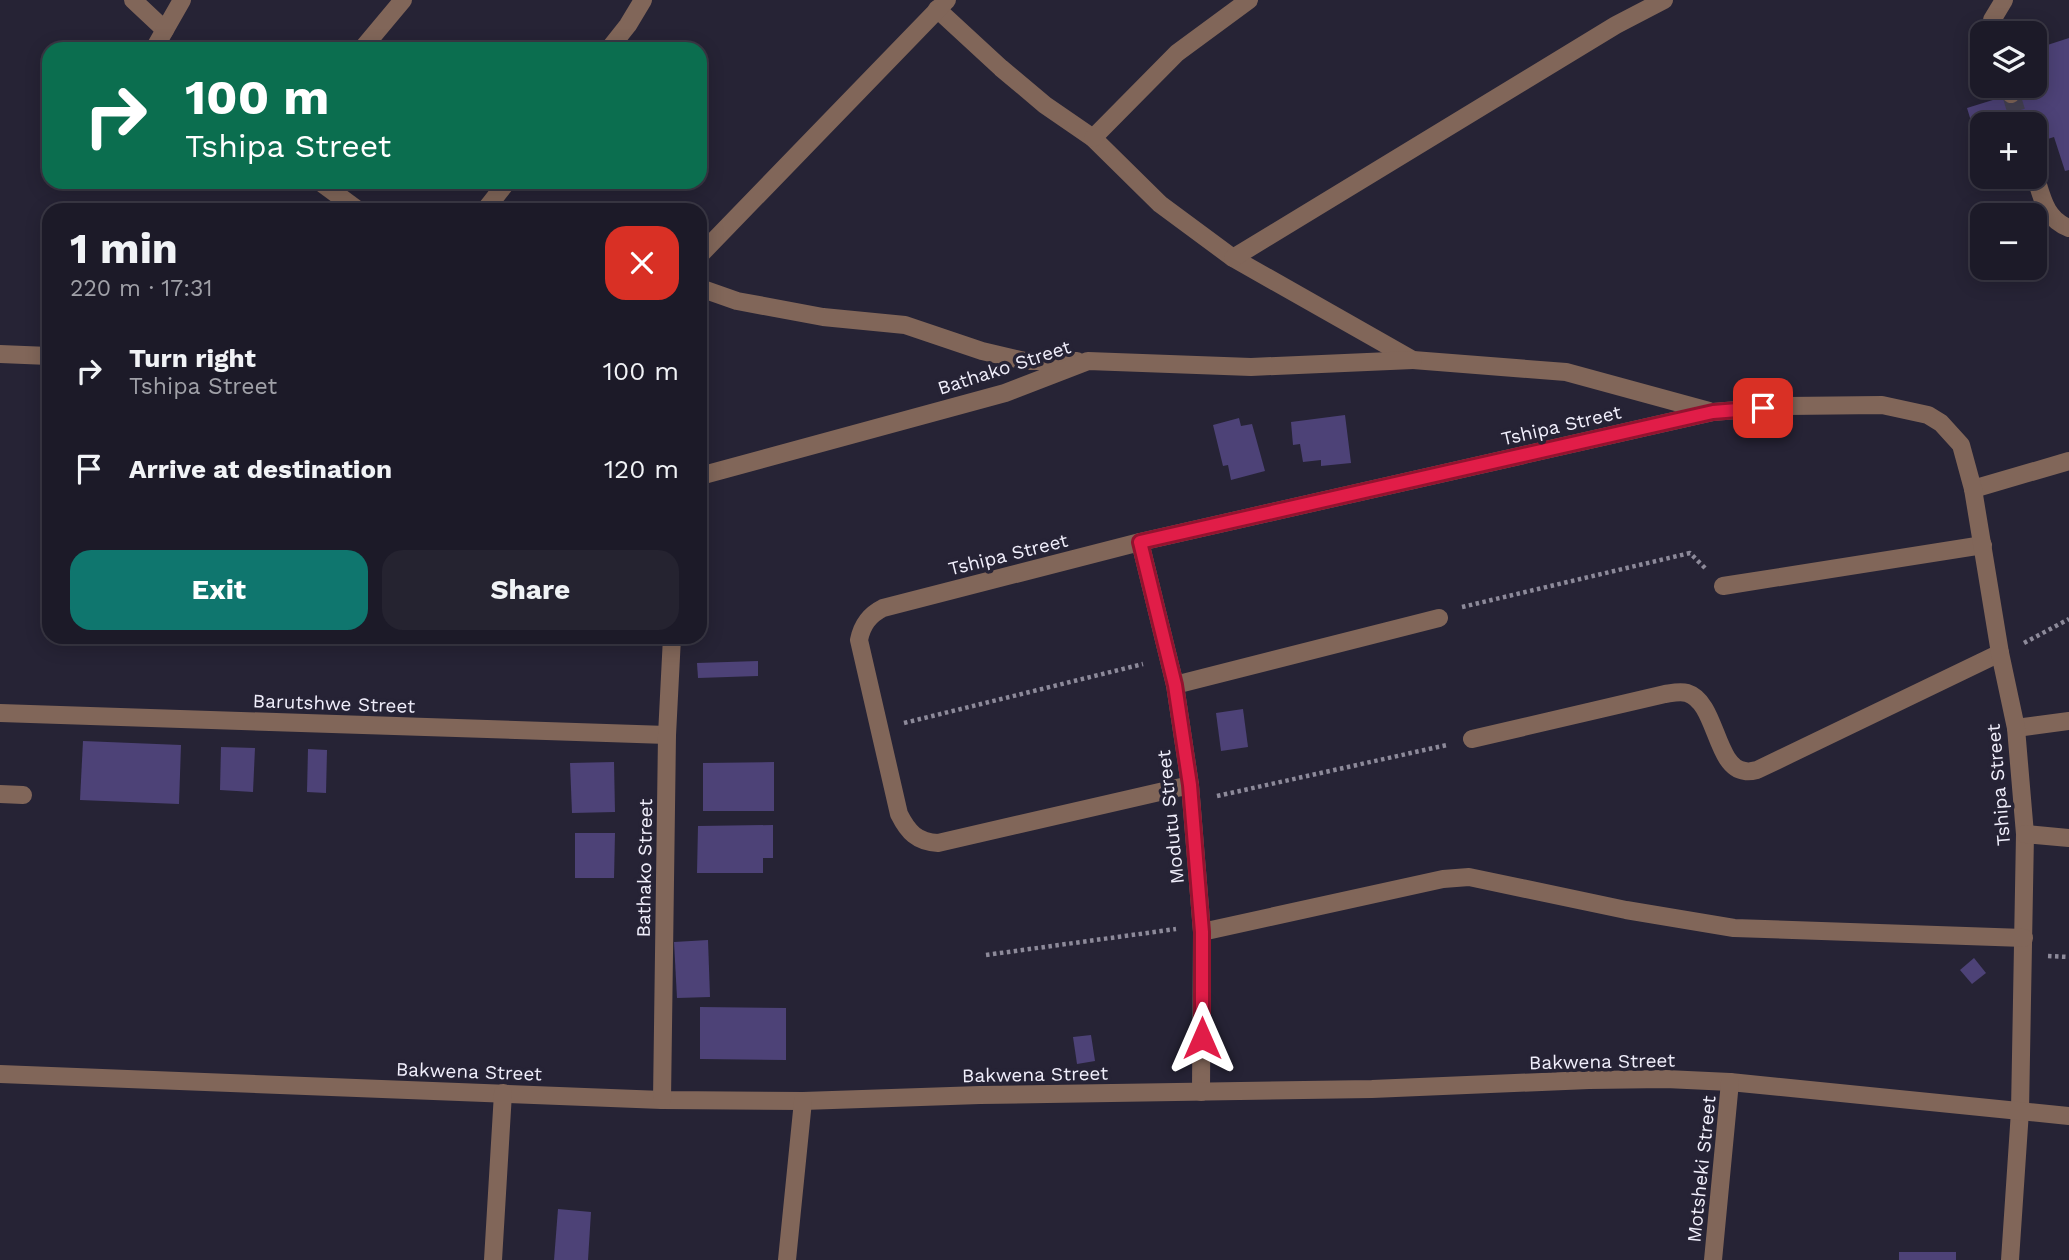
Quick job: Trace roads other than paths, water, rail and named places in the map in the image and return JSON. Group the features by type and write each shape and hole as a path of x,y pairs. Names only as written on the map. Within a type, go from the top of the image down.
{"street":[{"path":"133,0 165,30"},
{"path":"159,42 182,0"},
{"path":"368,42 402,0"},
{"path":"615,42 643,0"},
{"path":"1093,138 1177,53 1249,0"},
{"path":"1233,258 1605,32 1664,0"},
{"path":"1992,21 2004,0"},
{"path":"707,248 942,4 1019,83 1045,105 1093,138 1160,204 1233,258 1413,360"},
{"path":"330,189 348,203"},
{"path":"490,203 502,189"},
{"path":"2039,189 2045,210 2069,228"},
{"path":"707,290 737,301 823,317 905,325 982,351 1025,361 1088,361"},
{"path":"0,354 42,356"},
{"name":"Bathako Street","path":"707,474 1005,393 1088,361 1251,367 1413,360 1566,372 1713,412"},
{"name":"Tshipa Street","path":"1191,793 937,844 927,843 912,834 899,814 859,640 864,624 872,614 883,608 1140,542 1713,412 1787,406 1882,405 1928,415 1941,423 1961,445 1973,489 2000,655 2016,728 2025,834 2024,938 2020,1111 2010,1260"},
{"path":"1973,489 2069,461"},
{"name":"Modutu Street","path":"1140,542 1175,685 1191,793 1201,929 1201,1092"},
{"path":"1723,586 1983,545"},
{"path":"1175,685 1439,618"},
{"name":"Bathako Street","path":"662,1100 667,735 672,644"},
{"path":"1472,739 1683,692 1693,695 1703,705 1730,762 1744,771 1756,770 2000,655"},
{"name":"Barutshwe Street","path":"0,713 667,735"},
{"path":"2016,728 2069,720"},
{"path":"0,794 23,795"},
{"path":"2025,834 2069,838"},
{"path":"1201,929 1443,879 1469,877 1626,910 1734,928 2024,938"},
{"name":"Bakwena Street","path":"0,1074 662,1100 803,1101 1372,1090 1666,1079 1730,1082 2069,1116"},
{"name":"Motsheki Street","path":"1713,1260 1730,1082"},
{"path":"493,1260 503,1093"},
{"path":"787,1260 803,1101"}],"tunnel":[{"path":"2012,98 2016,112"}]}
